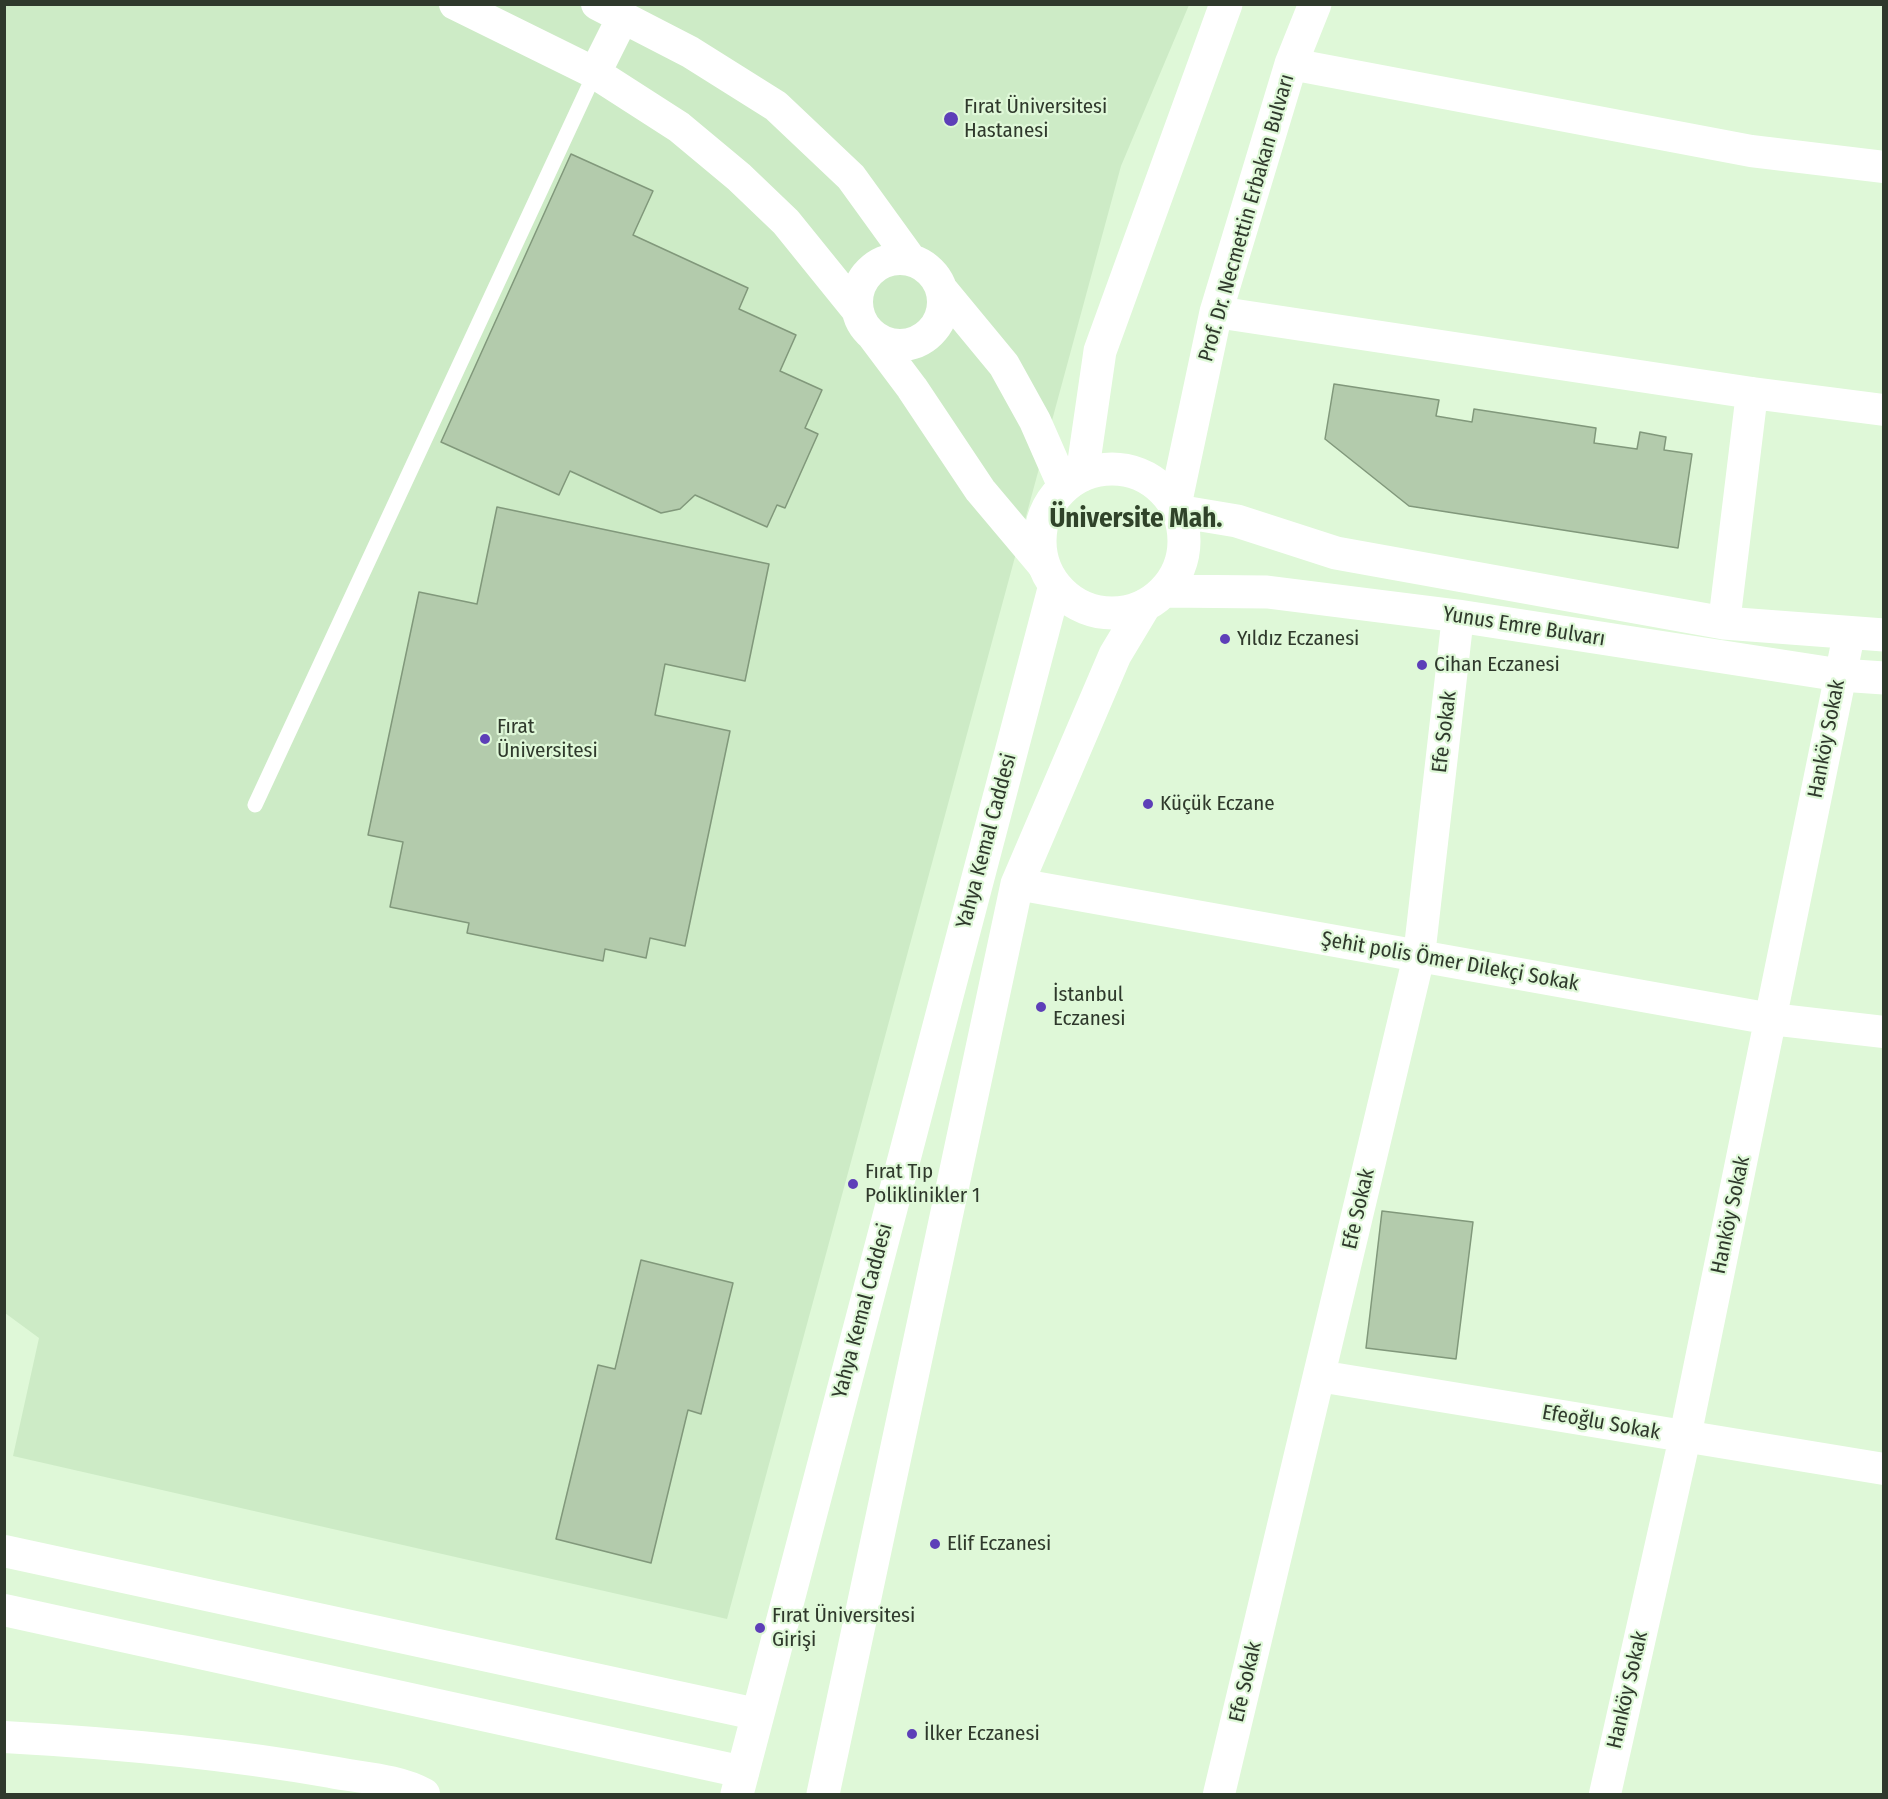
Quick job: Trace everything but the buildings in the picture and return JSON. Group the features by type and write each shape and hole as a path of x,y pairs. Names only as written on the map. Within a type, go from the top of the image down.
{"main road":[{"path":"1073,481 1100,351 1226,4"},
{"name":"Prof. Dr. Necmettin Erbakan Bulvarı","path":"1176,508 1216,312 1291,64 1315,4"},
{"path":"1103,469 1124,470 1153,482 1176,508 1183,526 1184,550 1177,572 1155,598 1127,611 1108,613 1088,609 1069,599 1050,575 1040,545 1042,524 1050,503 1073,481 1103,469"},
{"name":"Yunus Emre Bulvarı","path":"1176,508 1237,521 1336,553 1724,623 1884,635"},
{"name":"Yahya Kemal Caddesi","path":"740,1783 1050,575"},
{"name":"Yunus Emre Bulvarı","path":"1155,598 1267,592 1458,616 1840,675 1884,678"},
{"name":"Yahya Kemal Caddesi","path":"823,1794 1017,884 1115,655 1155,598"}],"street":[{"path":"455,4 595,73 679,127 739,177 786,222 912,388 980,490 1050,575"},
{"path":"595,73 610,11 690,52 776,106 851,177 911,260 930,272 942,290 1004,365 1035,421 1073,481"},
{"path":"1291,64 1751,151 1884,167"},
{"path":"911,260 890,261 870,271 861,283 857,297 865,324 887,344 902,346 918,342 931,334 940,321 944,306 942,290"},
{"path":"1216,312 1752,393 1884,410"},
{"path":"1724,623 1752,393"},
{"name":"Efe Sokak","path":"1219,1794 1419,956 1458,616"},
{"name":"Hanköy Sokak","path":"1605,1794 1684,1437 1772,1019 1849,634"},
{"name":"Şehit polis Ömer Dilekçi Sokak","path":"1017,884 1772,1019 1884,1032"},
{"name":"Efeoğlu Sokak","path":"1319,1376 1884,1469"},
{"path":"4,1551 756,1714"},
{"path":"4,1610 740,1783"},
{"path":"4,1737 177,1751 289,1765 400,1785 424,1794"}],"lane":[{"path":"255,805 595,73"}],"shaded area":[{"name":"Fırat Üniversitesi","path":"5,5 1189,5 1121,166 727,1619 13,1456 39,1338 5,1313"}],"place":[{"name":"Fırat Üniversitesi Hastanesi","path":"951,119"},
{"name":"Yıldız Eczanesi","path":"1225,639"},
{"name":"Cihan Eczanesi","path":"1422,665"},
{"name":"Fırat Üniversitesi","path":"485,739"},
{"name":"Küçük Eczane","path":"1148,804"},
{"name":"İstanbul Eczanesi","path":"1041,1007"},
{"name":"Fırat Tıp Poliklinikler 1","path":"853,1184"},
{"name":"Elif Eczanesi","path":"935,1544"},
{"name":"Fırat Üniversitesi Girişi","path":"760,1628"},
{"name":"İlker Eczanesi","path":"912,1734"}],"district":[{"name":"Üniversite Mah.","path":"1136,519"}]}
